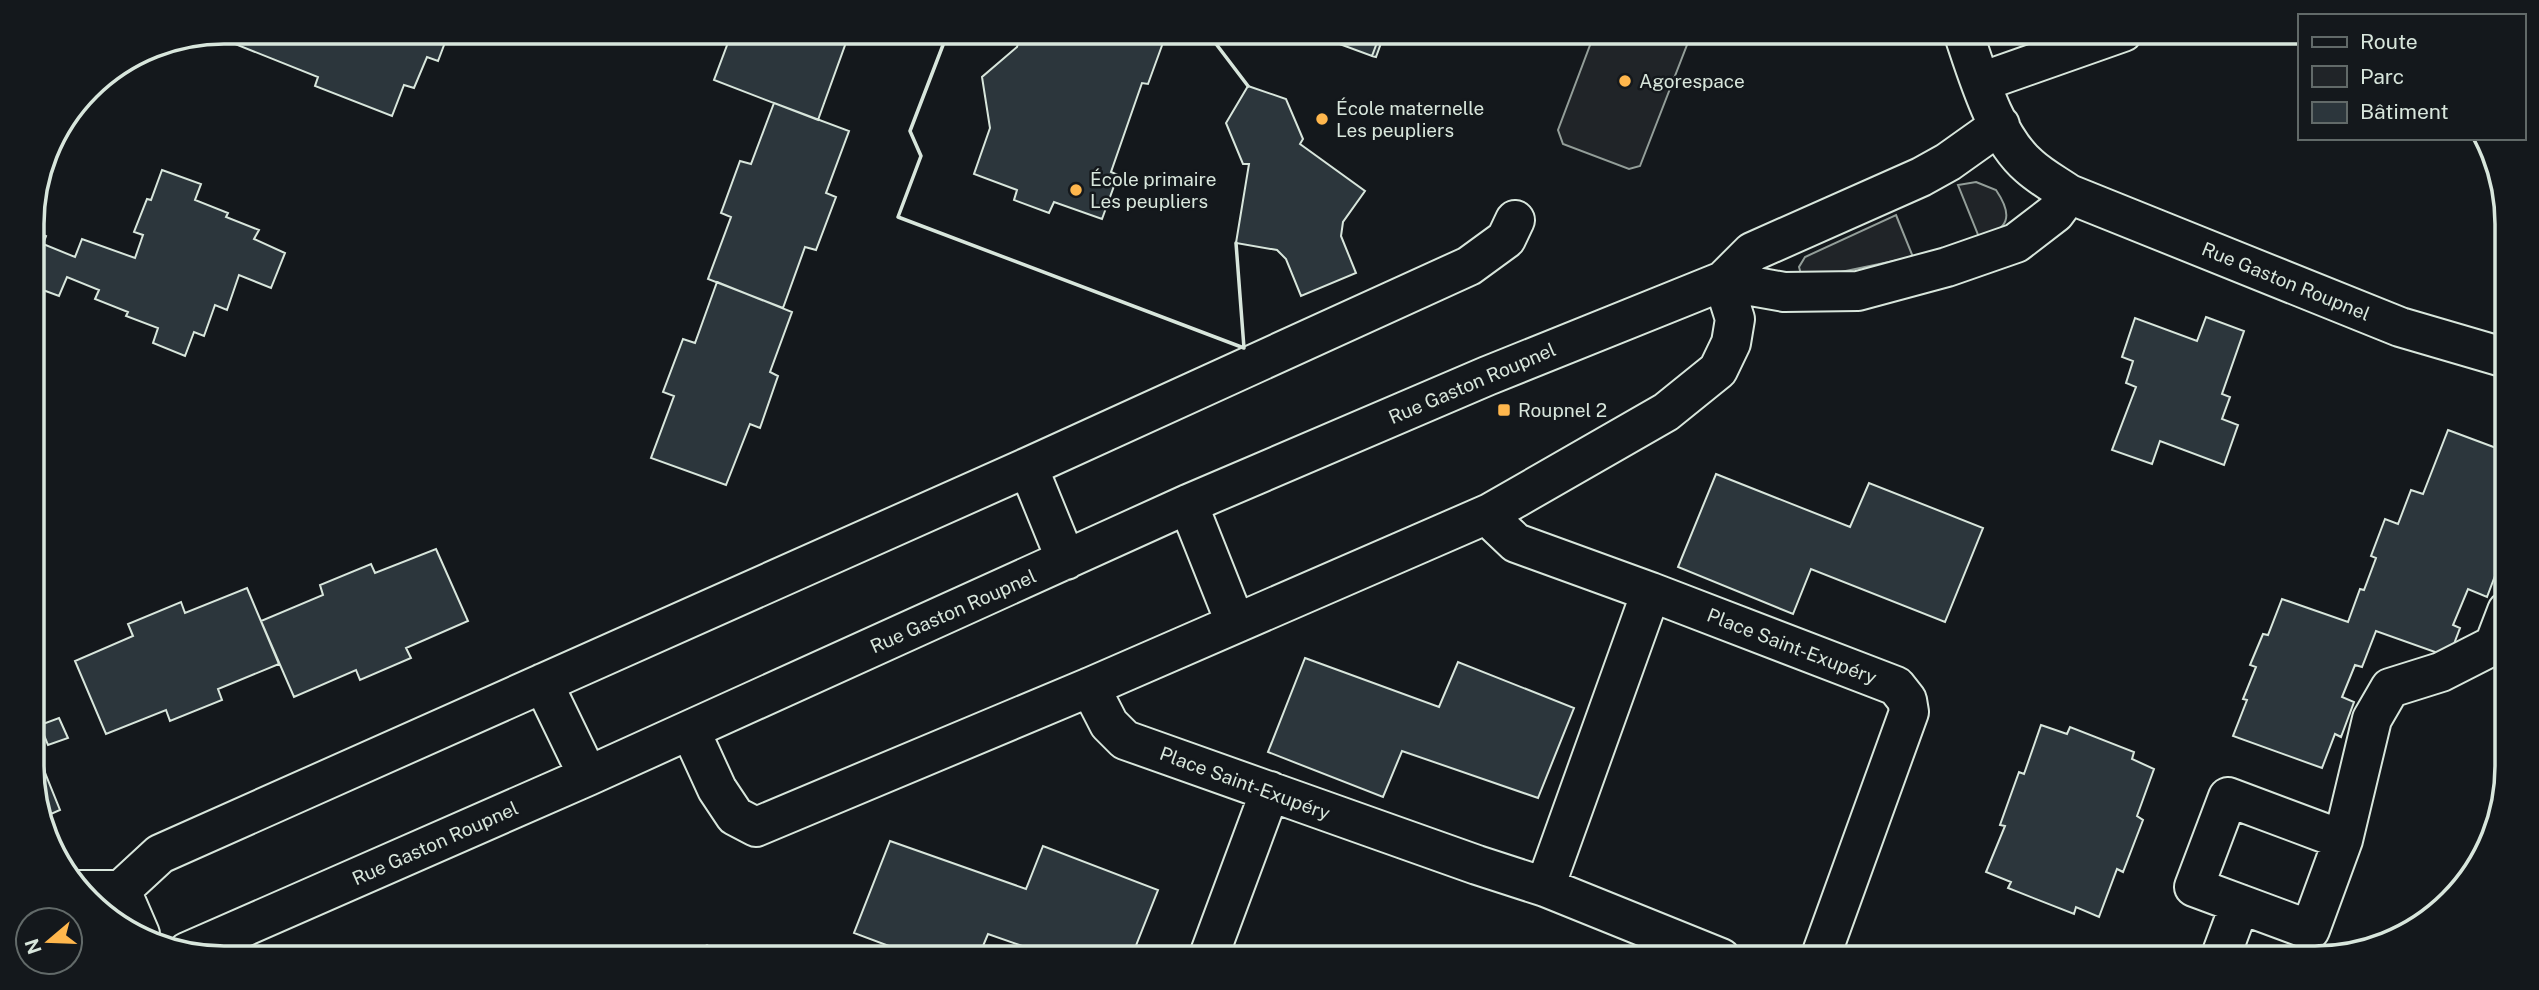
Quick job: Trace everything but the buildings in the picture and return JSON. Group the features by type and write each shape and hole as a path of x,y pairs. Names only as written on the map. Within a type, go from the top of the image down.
{"street":[{"name":"Rue Gaston Roupnel","path":"1967,44 1981,82 2014,150 2028,166 2069,194 2400,327 2495,355"},
{"path":"1981,82 2089,44"},
{"name":"Rue Gaston Roupnel","path":"203,945 589,776 1188,504 1487,376 1723,281 1752,252 1921,177 1948,162 2000,125"},
{"path":"691,730 717,789 735,816 756,827 1090,687 1490,513 1666,412 1718,370 1731,343 1735,319 1723,281 1784,292 1858,291 1948,267 2016,243 2055,213 2069,194"},
{"path":"94,890 121,890 160,854 1469,267 1506,239 1515,220"},
{"path":"1028,467 1066,559"},
{"path":"1188,504 1235,622"},
{"name":"Place Saint-Exupéry","path":"1490,513 1497,525 1516,543 1895,686 1907,700 1909,712 1824,946"},
{"path":"1545,887 1651,592"},
{"path":"2343,840 2228,797 2194,887 2310,930 2343,840 2372,719 2390,688 2441,672 2495,642"},
{"path":"543,683 589,776"},
{"name":"Place Saint-Exupéry","path":"1090,687 1109,724 1125,740 1545,887 1679,946"},
{"path":"1212,946 1270,791"},
{"path":"121,890 135,923"},
{"path":"2224,946 2240,904"}],"green space":[{"name":"Agorespace","path":"1590,44 1687,44 1640,166 1629,169 1563,144 1558,130"},
{"path":"1976,182 1996,190 2006,215 2002,226 1981,242 1958,185"},
{"path":"1896,215 1913,257 1812,278 1801,274 1799,267 1805,257"}],"wall":[{"path":"943,44 910,131 921,156 898,217 1244,348 1236,243"},
{"path":"1216,44 1248,86"}],"place":[{"name":"Agorespace","path":"1625,81"},
{"name":"École maternelle Les peupliers","path":"1322,119"},
{"name":"École primaire Les peupliers","path":"1076,190"},
{"name":"Roupnel 2","path":"1504,410"}]}
